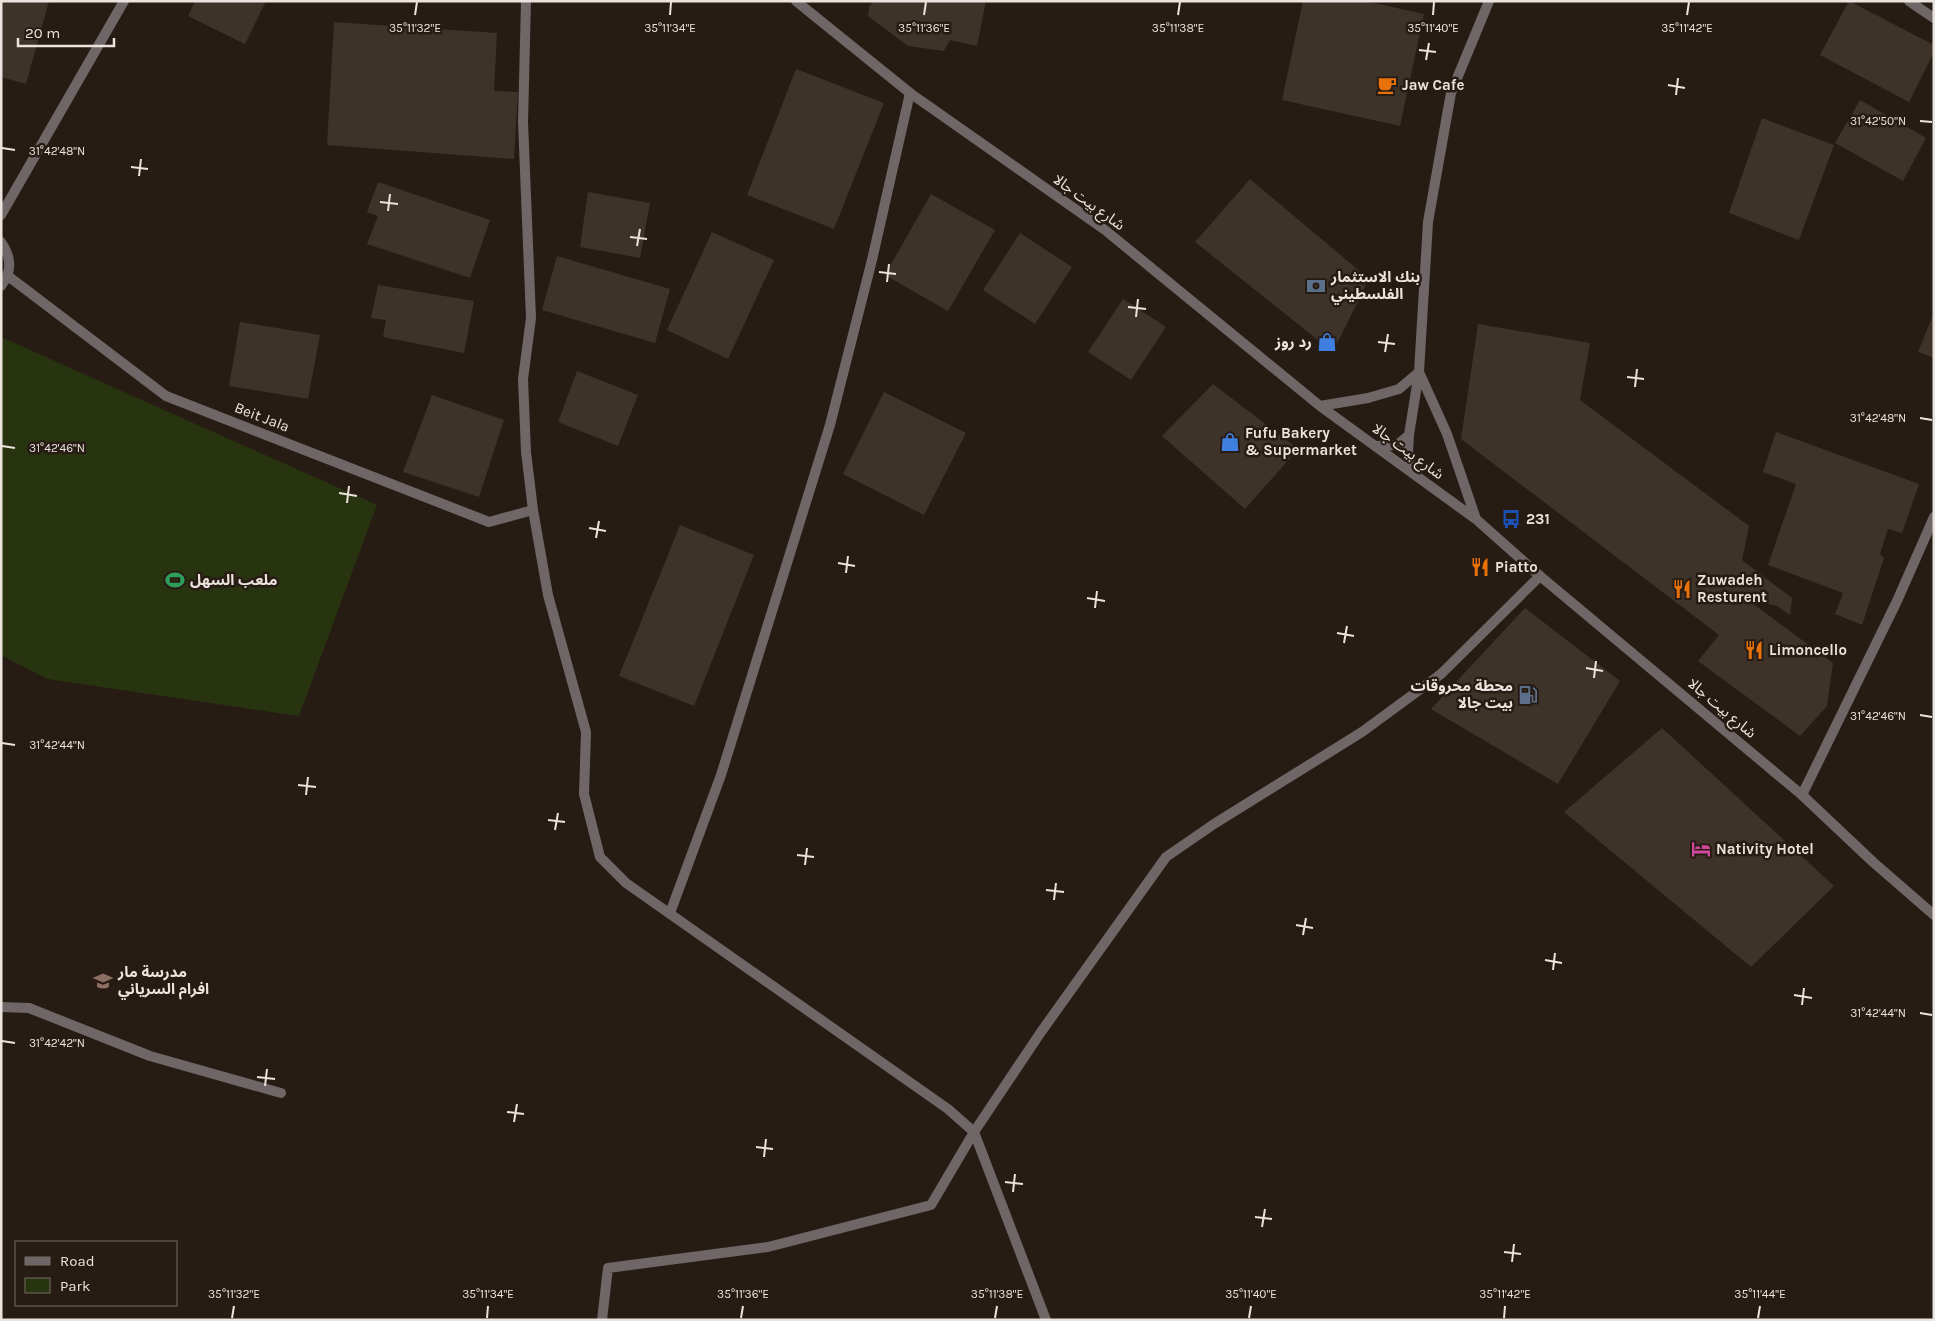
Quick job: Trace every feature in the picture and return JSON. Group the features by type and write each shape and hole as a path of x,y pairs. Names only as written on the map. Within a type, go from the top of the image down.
{"street":[{"path":"1,215 124,1"},
{"path":"526,1 524,122 531,318 523,379 526,452 533,510 548,595 586,732 584,794 600,857 626,882 948,1109 974,1132 1046,1320"},
{"name":"شارع بيت جالا","path":"796,1 910,93 1105,230 1295,383 1320,406 1414,472 1477,520 1540,576 1802,795 1873,862 1934,915"},
{"path":"1414,472 1408,453 1408,435 1419,372 1428,222 1451,93 1489,1"},
{"path":"1909,1 1934,18"},
{"path":"670,913 721,775 830,426 872,260 910,93"},
{"path":"1,242 8,252 10,264 8,276 1,286"},
{"name":"Beit Jala","path":"8,276 166,396 489,522 533,510"},
{"path":"1320,406 1368,398 1399,389 1419,372"},
{"path":"1419,372 1447,434 1477,520"},
{"path":"1377,446 1397,445 1408,435"},
{"path":"1802,795 1897,601 1934,517"},
{"path":"602,1320 608,1268 768,1247 931,1205 974,1132 1047,1024 1166,857 1214,824 1362,732 1441,674 1540,576"},
{"path":"1,1008 29,1008 150,1056 281,1093"}],"green space":[{"name":"ملعب السهل","path":"1,337 377,505 299,716 47,679 1,655"}],"building":[{"path":"1,1 49,1 26,84 1,77"},
{"path":"195,1 266,1 245,44 188,16"},
{"path":"873,1 986,1 977,46 950,40 944,51 908,46 868,16 869,7"},
{"path":"1303,1 1365,1 1424,14 1400,126 1282,100"},
{"path":"1849,1 1934,45 1934,52 1909,102 1820,55"},
{"path":"334,22 497,33 494,91 518,92 514,159 327,145"},
{"path":"796,69 884,103 834,229 747,195"},
{"path":"1860,100 1926,138 1903,181 1835,143"},
{"path":"1762,118 1834,145 1799,240 1729,213"},
{"path":"1250,179 1369,279 1333,352 1195,242"},
{"path":"378,182 490,220 470,278 367,244 378,216 367,212"},
{"path":"588,192 650,203 640,258 580,247"},
{"path":"931,194 995,230 948,311 885,275"},
{"path":"712,232 774,260 728,359 667,330"},
{"path":"1020,233 1072,267 1035,324 983,290"},
{"path":"557,256 670,289 655,343 542,310"},
{"path":"378,285 474,301 464,353 383,337 386,320 371,318"},
{"path":"1123,299 1166,327 1131,380 1088,352"},
{"path":"1934,313 1934,358 1918,352"},
{"path":"240,322 320,335 308,399 229,386"},
{"path":"1478,324 1590,343 1580,400 1749,526 1742,560 1792,598 1790,615 1777,606 1748,600 1833,663 1827,706 1800,736 1698,661 1719,635 1461,439"},
{"path":"577,371 638,395 618,446 558,422"},
{"name":"Fufu Bakery & Supermarket","path":"1213,384 1298,449 1245,509 1162,436"},
{"path":"884,392 966,433 924,515 843,474"},
{"path":"432,395 504,420 479,497 403,472"},
{"path":"1776,432 1919,484 1902,533 1888,529 1880,554 1884,558 1862,625 1835,614 1843,593 1768,565 1796,484 1763,472"},
{"path":"680,525 754,555 694,706 619,676"},
{"name":"محطة محروقات بيت جالا","path":"1525,608 1620,681 1558,784 1431,709"},
{"name":"Nativity Hotel","path":"1662,728 1834,886 1751,967 1564,812"}],"place":[{"name":"Jaw Cafe","path":"1387,85"},
{"name":"بنك الاستثمار الفلسطيني","path":"1316,286"},
{"name":"رد روز","path":"1327,342"},
{"name":"Fufu Bakery & Supermarket","path":"1230,442"},
{"name":"231","path":"1511,519"},
{"name":"Piatto","path":"1480,567"},
{"name":"ملعب السهل","path":"175,580"},
{"name":"Zuwadeh Resturent","path":"1682,589"},
{"name":"Limoncello","path":"1754,650"},
{"name":"محطة محروقات بيت جالا","path":"1528,695"},
{"name":"Nativity Hotel","path":"1701,849"},
{"name":"مدرسة مار افرام السرياني","path":"103,981"}]}
